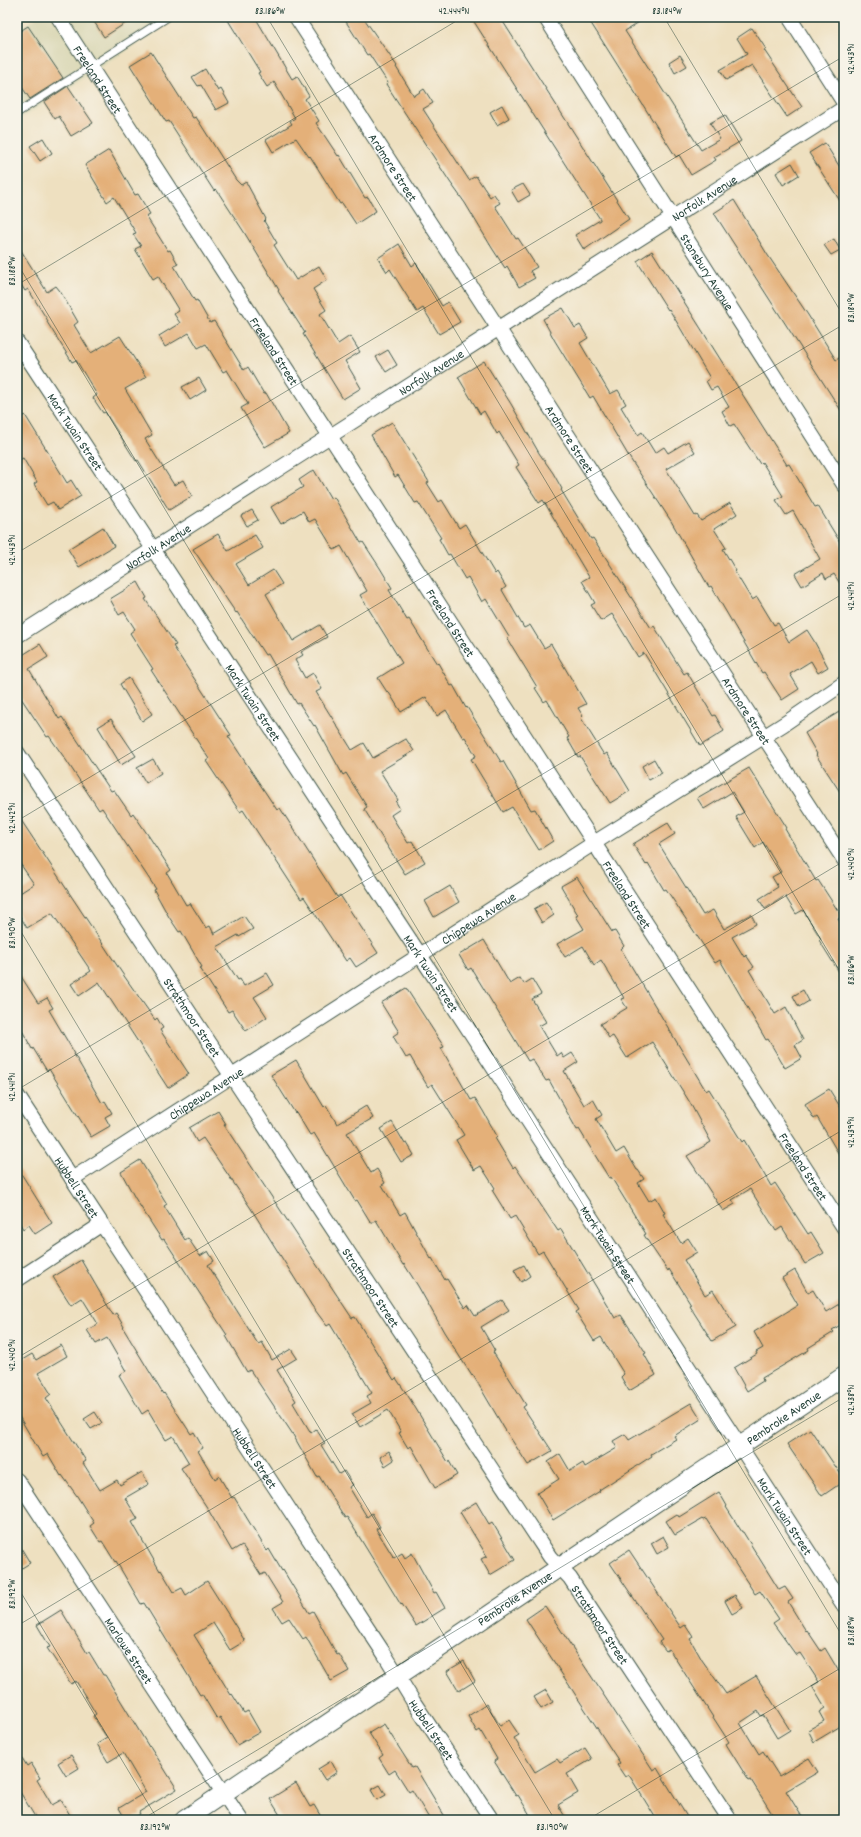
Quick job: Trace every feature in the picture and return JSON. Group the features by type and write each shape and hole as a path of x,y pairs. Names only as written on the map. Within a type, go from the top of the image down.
{"street":[{"name":"Freeland Street","path":"58,17 844,1228"},
{"name":"Ardmore Street","path":"296,17 844,860"},
{"name":"Stansbury Avenue","path":"545,17 844,485"},
{"path":"789,17 844,103"},
{"name":"Norfolk Avenue","path":"17,636 844,108"},
{"name":"Mark Twain Street","path":"17,342 420,954 844,1606"},
{"name":"Chippewa Avenue","path":"72,1179 420,954 764,736 844,683"},
{"name":"Strathmoor Street","path":"17,752 550,1557 574,1584 730,1820"},
{"name":"Hubbell Street","path":"17,1095 492,1820"},
{"path":"17,1280 102,1224"},
{"name":"Pembroke Avenue","path":"184,1820 561,1568 844,1376"},
{"name":"Marlowe Street","path":"17,1480 241,1820"}],"lane":[{"path":"17,113 168,17"}],"shaded area":[{"path":"38,17 180,17 17,121 17,30"}],"building":[{"path":"91,17 135,17 104,37"},
{"path":"226,17 255,17 292,79 297,76 309,96 305,99 319,121 316,123 338,156 339,155 365,198 368,197 376,211 356,224 342,203 340,204 310,156 309,157 296,138 273,152 266,140 292,124 290,121 295,118 274,82 267,87 258,73 260,72"},
{"path":"343,17 363,17 397,66 396,67 414,96 424,89 433,103 423,109 469,180 476,176 490,197 494,194 500,203 495,206 516,239 518,238 537,267 530,271 535,278 519,287 507,266 505,268 465,203 386,84 388,83 369,54 367,55"},
{"path":"471,17 500,17 629,219 584,250 575,235 600,219"},
{"path":"587,17 647,17 625,31 701,150 720,139 710,123 725,115 741,141 714,157 716,160 691,175 679,155 676,157"},
{"path":"28,26 63,78 30,99 17,80 17,33"},
{"path":"752,28 766,49 764,50 802,107 787,117 752,65 726,80 720,70 747,54 737,38"},
{"path":"151,52 193,118 196,117 236,180 241,185 246,182 266,219 264,221 277,243 274,245 296,280 319,266 327,280 313,289 326,310 320,314 338,344 350,336 360,352 345,361 361,388 343,399 303,334 305,333 278,291 279,290 244,232 216,189 214,191 169,121 166,122 130,65"},
{"path":"680,55 687,66 675,73 669,62"},
{"path":"205,69 218,91 221,89 229,103 216,110 201,85 198,86 192,77"},
{"path":"68,86 93,123 71,136 59,116 55,119 44,102"},
{"path":"502,105 509,118 497,125 490,112"},
{"path":"43,138 52,153 40,161 30,146"},
{"path":"825,143 844,174 844,207 809,153"},
{"path":"109,150 135,195 138,194 150,214 146,216 168,251 170,250 178,264 174,266 195,301 197,300 210,323 214,321 244,370 248,367 264,394 266,393 289,433 265,447 241,408 248,404 227,370 223,372 206,344 198,348 189,333 165,347 159,336 180,323 174,314 179,311 158,276 153,279 135,249 141,246 133,234 136,233 114,197 107,202 85,165"},
{"path":"792,163 799,175 783,185 776,173"},
{"path":"523,184 530,195 518,202 511,190"},
{"path":"734,200 767,254 836,360 844,355 844,415 714,213"},
{"path":"834,239 840,250 831,255 824,245"},
{"path":"17,244 47,292 56,286 60,291 78,322 74,325 91,353 120,336 146,377 125,389 152,435 145,439 174,485 183,480 192,496 169,510 138,460 136,461 105,412 103,413 93,398 97,395 76,360 72,362 28,289 25,291 17,278"},
{"path":"399,244 412,266 416,263 442,306 448,302 460,322 439,334 423,308 417,312 390,269 387,272 378,258"},
{"path":"652,251 787,465 789,464 815,507 818,506 840,542 844,550 844,590 834,574 826,579 823,573 802,586 795,574 820,559 793,511 786,515 776,500 783,496 762,462 760,464 734,424 730,426 722,411 729,407 717,387 711,390 706,381 710,378 669,309 668,310 637,261"},
{"path":"563,308 575,328 580,325 588,338 580,343 610,394 618,390 626,404 621,407 638,435 642,432 655,453 664,447 668,453 688,441 695,452 666,469 695,516 697,515 701,521 730,503 737,514 714,529 726,548 723,549 736,571 735,572 752,600 757,597 774,625 778,623 789,642 807,630 814,641 828,667 818,673 811,661 790,674 799,689 782,700 764,672 762,673 711,586 709,587 671,521 631,460 593,396 590,398 555,341 543,319"},
{"path":"388,350 397,365 386,372 376,357"},
{"path":"484,361 539,453 553,473 562,489 561,490 591,539 593,538 651,628 654,626 684,674 687,672 713,716 715,715 724,731 700,746 644,653 638,657 612,614 601,621 591,605 595,603 582,581 589,577 543,500 539,503 516,467 519,465 499,432 497,434 484,411 480,414 458,377"},
{"path":"199,378 206,390 190,400 182,387"},
{"path":"25,415 67,483 71,480 81,496 58,510 53,502 47,505 34,484 37,482 23,458 17,461 17,420"},
{"path":"392,422 429,482 427,483 439,502 442,500 459,528 465,524 495,574 497,572 506,587 502,590 524,628 530,625 544,648 551,644 586,704 578,708 583,716 581,718 604,755 607,753 630,791 610,803 580,756 578,757 567,738 569,737 547,700 544,702 535,688 537,687 507,638 509,637 486,599 482,602 468,577 465,579 450,554 448,555 439,539 441,538 418,502 415,503 398,475 395,477 371,435"},
{"path":"314,470 331,499 334,497 361,543 363,542 380,568 392,588 389,590 407,620 409,619 437,664 438,663 451,686 453,685 501,762 503,761 531,810 535,809 553,841 539,850 512,807 503,812 471,759 476,756 446,710 437,716 426,697 401,712 388,691 387,692 378,678 402,663 360,595 367,591 341,546 334,550 315,519 309,522 303,511 281,524 271,507 303,487 299,480"},
{"path":"252,510 258,520 247,526 241,516"},
{"path":"103,527 114,546 79,567 68,549"},
{"path":"218,534 228,551 255,535 263,548 236,564 249,585 273,570 282,584 266,594 293,641 320,625 327,637 301,652 303,655 295,660 305,678 313,673 322,689 316,692 352,750 364,743 373,758 406,739 414,751 380,771 398,800 396,802 400,809 391,815 408,843 412,841 425,862 405,874 364,809 367,807 346,773 343,775 315,725 314,726 299,703 297,704 268,654 265,655 193,549"},
{"path":"138,582 147,598 145,599 176,645 173,646 231,735 228,736 277,810 280,808 337,897 340,895 378,953 356,967 350,958 346,961 304,897 301,899 243,810 240,812 206,761 209,759 151,670 153,669 130,633 135,629 124,612 119,615 110,599"},
{"path":"40,644 48,657 29,669 59,719 62,717 111,791 114,790 131,815 133,813 150,838 171,870 167,873 186,905 190,903 206,928 210,926 214,934 244,916 253,929 239,937 238,935 217,947 238,980 240,979 244,986 267,973 274,985 254,997 267,1017 246,1031 232,1010 228,1012 200,968 202,967 181,931 179,932 169,917 154,890 156,889 102,808 99,810 66,760 49,736 47,737 17,692 17,650 21,656"},
{"path":"129,678 152,714 142,721 120,684"},
{"path":"844,709 844,798 816,755 817,754 805,733"},
{"path":"111,719 136,756 121,765 98,727"},
{"path":"153,759 161,773 146,783 137,768"},
{"path":"654,759 662,773 649,780 642,766"},
{"path":"749,768 787,828 785,829 816,881 818,880 842,917 838,919 844,929 844,980 819,940 821,939 803,910 796,914 785,896 765,909 759,899 778,887 772,877 781,872 763,842 755,848 736,817 744,812 732,792 704,809 697,798"},
{"path":"17,814 122,973 155,1020 157,1018 163,1028 160,1030 189,1074 168,1088 99,982 79,996 71,984 91,971 52,913 27,928 17,911 17,895 34,884 17,859"},
{"path":"668,823 675,834 659,844 703,915 713,910 724,929 751,914 756,924 732,937 744,957 746,955 754,967 749,970 775,1014 786,1007 803,1040 795,1045 802,1058 785,1068 768,1039 766,1040 720,960 715,963 666,889 664,890 648,863 646,865 633,844"},
{"path":"577,877 612,932 615,931 624,946 621,949 706,1091 709,1089 742,1142 744,1140 771,1186 775,1183 808,1234 811,1232 824,1253 805,1264 782,1227 776,1231 750,1189 732,1200 735,1204 723,1211 687,1156 711,1142 689,1101 652,1042 627,1058 613,1036 609,1038 600,1024 627,1008 621,999 624,998 601,960 594,965 583,946 565,957 557,944 584,929 576,916 578,915 561,886"},
{"path":"450,886 459,902 434,917 425,901"},
{"path":"546,902 554,915 542,923 534,909"},
{"path":"484,940 510,984 520,978 524,984 532,979 541,994 532,999 546,1022 539,1026 557,1056 561,1053 564,1058 572,1053 578,1062 564,1071 584,1105 593,1099 602,1115 596,1119 616,1153 624,1148 644,1179 638,1183 649,1201 656,1197 665,1213 663,1214 681,1243 688,1238 697,1252 684,1260 705,1295 713,1290 736,1327 712,1341 689,1305 691,1304 669,1269 668,1271 644,1235 646,1234 611,1177 609,1178 579,1129 577,1130 549,1080 546,1081 532,1059 528,1061 471,968 468,970 459,955"},
{"path":"17,970 38,1003 47,998 53,1008 49,1010 102,1103 105,1101 112,1113 105,1117 110,1126 91,1137 49,1069 47,1071 33,1048 32,1049 17,1021"},
{"path":"406,988 444,1047 441,1048 471,1100 475,1098 483,1111 497,1136 495,1138 513,1168 515,1166 558,1231 561,1229 615,1318 621,1315 646,1353 644,1354 656,1375 629,1391 621,1377 624,1374 601,1337 594,1341 576,1312 579,1310 543,1251 538,1254 515,1216 510,1219 492,1190 495,1188 481,1166 474,1170 456,1140 464,1135 432,1084 428,1087 410,1056 406,1058 393,1036 399,1032 381,1003"},
{"path":"803,990 809,1001 799,1007 793,996"},
{"path":"296,1060 324,1107 326,1105 337,1124 366,1106 373,1118 347,1133 371,1173 377,1169 385,1183 382,1185 400,1215 405,1212 431,1259 432,1258 445,1280 447,1279 465,1308 468,1305 475,1316 502,1300 509,1310 481,1327 495,1351 493,1352 526,1405 523,1407 552,1451 528,1465 473,1375 472,1376 444,1332 418,1286 404,1264 403,1265 376,1220 371,1223 357,1200 355,1201 314,1133 310,1135 296,1112 295,1113 271,1075"},
{"path":"829,1089 844,1113 844,1163 817,1117 814,1119 805,1104"},
{"path":"218,1111 226,1124 224,1125 352,1318 355,1317 394,1380 396,1378 410,1399 457,1475 435,1488 411,1446 408,1448 399,1433 401,1432 388,1410 360,1427 352,1414 371,1403 367,1396 372,1393 330,1324 327,1326 312,1306 250,1207 203,1138 197,1142 189,1128"},
{"path":"392,1122 405,1144 407,1143 414,1155 401,1162 381,1129"},
{"path":"140,1160 167,1204 164,1206 185,1240 188,1238 200,1256 208,1251 214,1261 208,1265 258,1344 262,1342 272,1360 291,1349 297,1358 277,1370 296,1401 293,1403 311,1433 316,1429 325,1443 321,1445 339,1474 344,1471 353,1485 349,1487 367,1517 372,1513 380,1527 376,1529 394,1558 402,1553 405,1558 412,1553 434,1593 436,1592 445,1608 416,1626 402,1604 401,1605 347,1517 345,1518 319,1476 317,1477 292,1433 250,1370 247,1372 226,1336 227,1335 164,1239 162,1240 135,1198 121,1172"},
{"path":"17,1167 52,1223 35,1234 29,1225 23,1229 17,1218"},
{"path":"81,1260 113,1315 116,1313 124,1327 123,1328 163,1394 164,1393 191,1434 194,1432 203,1448 198,1451 215,1479 219,1476 232,1498 234,1497 267,1551 269,1549 309,1613 313,1611 337,1655 339,1654 349,1671 331,1681 306,1637 303,1639 289,1618 282,1622 273,1608 283,1602 265,1573 261,1575 242,1545 232,1551 206,1506 181,1468 189,1463 173,1436 166,1440 148,1410 142,1414 119,1375 126,1371 107,1338 96,1344 87,1330 98,1324 82,1298 71,1305 53,1277"},
{"path":"524,1265 530,1276 521,1282 514,1270"},
{"path":"795,1270 808,1293 813,1290 826,1312 844,1301 844,1323 832,1330 834,1332 808,1348 809,1350 762,1378 763,1381 747,1391 734,1368 757,1354 756,1352 763,1348 754,1332 798,1305 782,1278"},
{"path":"61,1345 67,1356 38,1373 51,1394 46,1398 86,1461 83,1463 100,1490 117,1480 120,1485 142,1472 149,1484 125,1498 138,1519 132,1522 160,1571 161,1570 174,1592 182,1588 186,1595 207,1581 245,1641 230,1650 213,1623 194,1635 231,1695 232,1694 244,1713 248,1711 260,1732 237,1745 220,1717 217,1719 202,1694 200,1695 144,1603 141,1604 116,1561 115,1562 102,1541 100,1542 90,1526 94,1523 77,1496 62,1475 61,1476 48,1454 43,1457 17,1413 17,1363 32,1354 36,1360"},
{"path":"691,1403 701,1419 674,1436 676,1439 651,1454 652,1456 553,1520 537,1493 559,1479 548,1462 560,1454 570,1471 583,1463 585,1467 617,1448 613,1441 625,1434 629,1440"},
{"path":"95,1412 102,1423 91,1429 84,1419"},
{"path":"810,1429 844,1479 844,1481 822,1496 787,1444"},
{"path":"389,1451 394,1460 385,1466 380,1457"},
{"path":"719,1492 727,1506 726,1507 779,1590 785,1587 793,1599 788,1602 806,1631 807,1630 821,1651 825,1648 844,1680 844,1724 814,1742 808,1730 824,1721 819,1712 825,1708 812,1686 819,1682 800,1653 796,1655 773,1623 779,1619 760,1591 755,1594 706,1519 702,1519 675,1535 666,1521 677,1514 679,1517"},
{"path":"476,1502 489,1524 492,1522 515,1560 490,1575 481,1559 487,1556 460,1512"},
{"path":"663,1536 669,1547 657,1554 651,1543"},
{"path":"17,1541 30,1563 17,1571"},
{"path":"629,1550 681,1628 685,1625 693,1637 690,1639 702,1660 726,1694 756,1676 790,1730 777,1738 763,1715 761,1716 758,1711 740,1723 759,1754 763,1751 779,1776 809,1758 818,1772 786,1791 804,1820 776,1820 751,1780 749,1781 726,1744 729,1742 669,1649 666,1651 659,1642 662,1640 610,1563"},
{"path":"735,1595 743,1608 732,1614 725,1601"},
{"path":"545,1606 653,1770 657,1768 689,1820 657,1820 629,1775 625,1777 617,1765 620,1763 526,1619"},
{"path":"61,1610 87,1653 89,1652 103,1675 105,1675 149,1747 150,1746 177,1789 139,1812 140,1814 131,1820 126,1820 119,1808 146,1792 123,1753 108,1762 97,1744 107,1738 93,1716 96,1714 76,1681 71,1684 47,1648 50,1647 37,1625"},
{"path":"464,1661 475,1681 459,1691 447,1671"},
{"path":"546,1690 553,1702 541,1709 534,1697"},
{"path":"487,1704 500,1726 509,1720 519,1735 514,1738 535,1772 557,1759 560,1763 585,1748 592,1759 567,1774 578,1793 558,1805 567,1820 533,1820 518,1795 516,1796 494,1761 497,1759 480,1730 477,1732 468,1716"},
{"path":"384,1724 412,1768 415,1767 447,1820 430,1820 412,1790 409,1792 395,1770 389,1774 379,1758 383,1755 369,1733"},
{"path":"17,1750 27,1766 31,1763 40,1778 37,1780 52,1805 61,1800 73,1820 37,1820 17,1787"},
{"path":"71,1755 79,1768 66,1776 58,1763"},
{"path":"331,1761 337,1772 325,1780 318,1769"},
{"path":"296,1783 310,1807 314,1805 323,1820 283,1820 270,1799"},
{"path":"380,1785 386,1795 377,1800 371,1790"}]}
